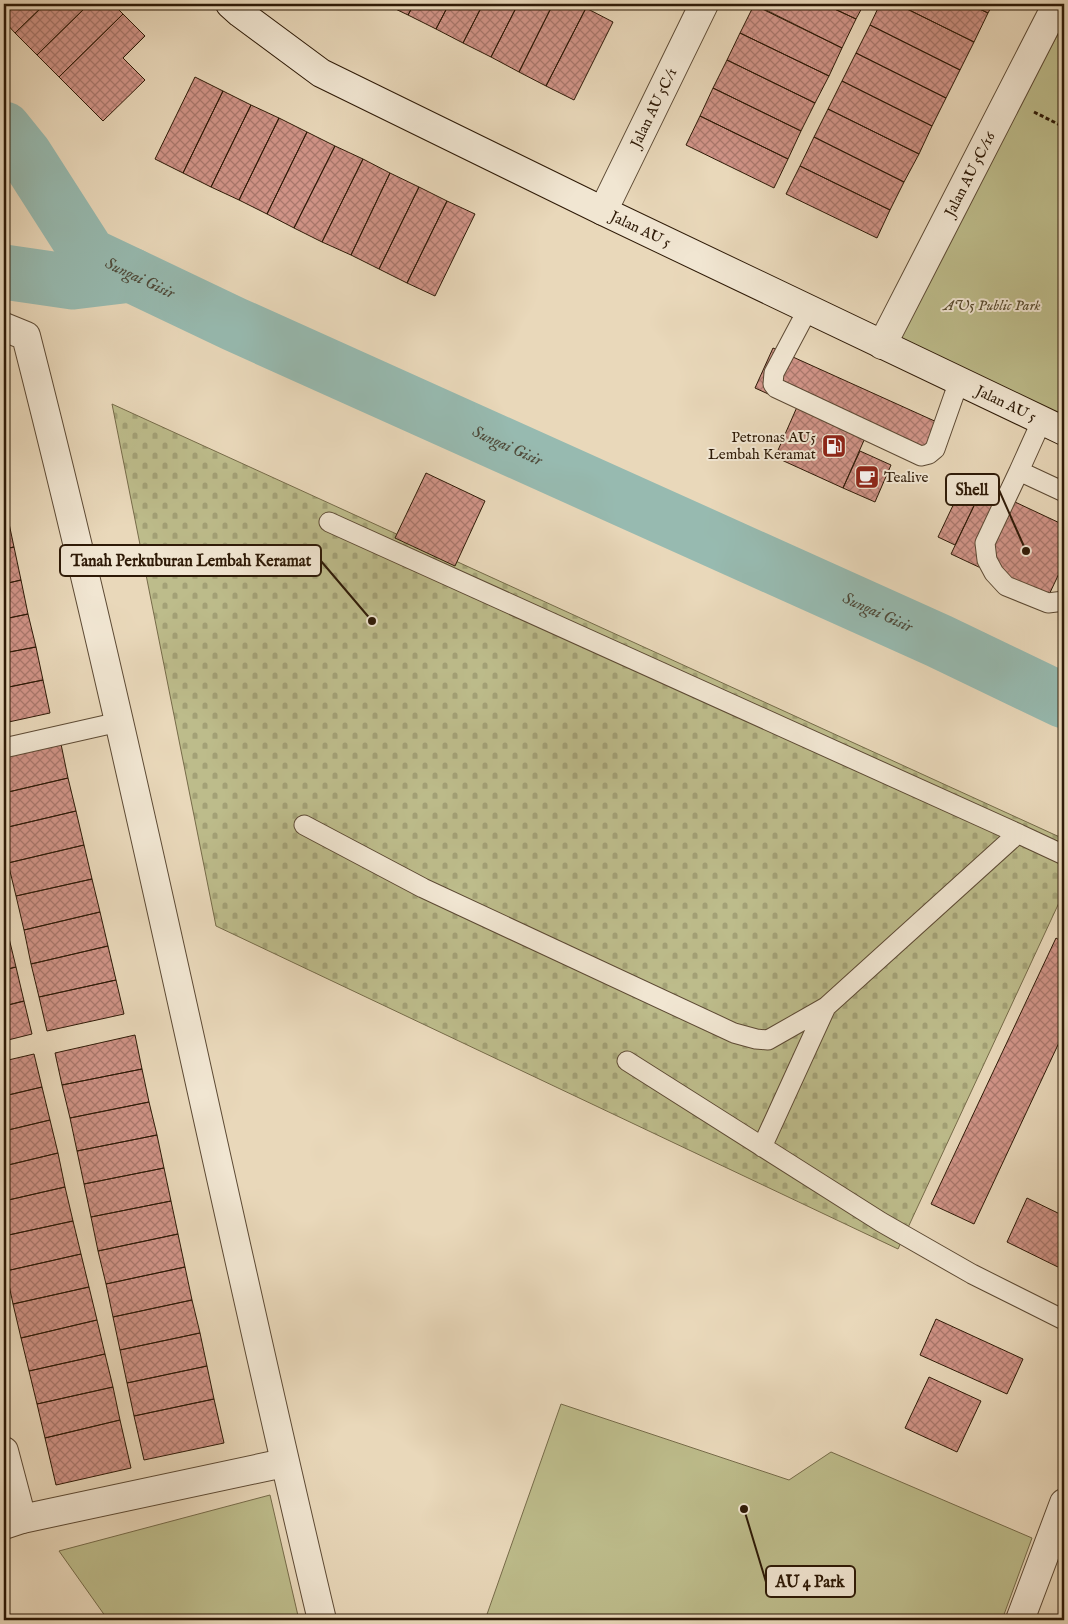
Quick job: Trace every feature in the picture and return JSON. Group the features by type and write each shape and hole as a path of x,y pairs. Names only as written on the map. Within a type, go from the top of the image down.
{"street":[{"name":"Jalan AU 5C/1","path":"603,211 704,4"},
{"name":"Jalan AU 5C/16","path":"882,344 1057,4"},
{"name":"Jalan AU 5","path":"238,7 321,73 603,211 1053,425"},
{"path":"4,327 26,336 68,501 284,1464 322,1620"},
{"path":"4,1451 13,1522 284,1464"},
{"path":"1020,1620 1064,1503"}],"lane":[{"path":"808,309 774,373 773,384 776,388 921,456 928,454 935,448 959,381"},
{"path":"1053,425 1019,471 985,543 987,560 994,573 1006,586 1048,603 1064,601"},
{"path":"1019,471 1064,492"},
{"path":"329,522 1064,855"},
{"path":"4,748 119,722"},
{"path":"304,825 424,888 734,1033 768,1040 826,1007 1011,838 1019,834"},
{"path":"762,1147 826,1007"},
{"path":"627,1062 880,1222 956,1265 1064,1320"}],"path":[{"path":"1032,114 1030,110 1064,127"}],"green space":[{"name":"AU5 Public Park","path":"1064,23 1064,422 892,338"},
{"path":"112,404 1064,839 1064,892 898,1249 216,926"},
{"path":"561,1404 789,1480 831,1452 1032,1538 1002,1620 485,1620"},
{"path":"270,1495 299,1620 108,1620 59,1551"}],"building":[{"path":"4,4 45,4 15,33 4,21"},
{"path":"45,4 89,4 37,55 15,33"},
{"path":"89,4 113,4 123,14 59,77 37,55"},
{"path":"385,4 414,4 408,15"},
{"path":"414,4 449,4 436,29 408,15"},
{"path":"449,4 483,4 463,43 436,29"},
{"path":"483,4 518,4 491,57 463,43"},
{"path":"518,4 553,4 519,72 491,57"},
{"path":"553,4 577,4 586,8 546,86 519,72"},
{"path":"754,4 824,4 856,19 842,48"},
{"path":"824,4 864,4 856,19"},
{"path":"880,4 897,4 974,42 960,70 870,25"},
{"path":"897,4 969,4 988,13 974,42"},
{"path":"969,4 993,4 988,13"},
{"path":"754,5 842,48 829,76 740,33"},
{"path":"586,8 613,22 574,100 546,86"},
{"path":"123,14 145,36 123,58 145,80 103,121 59,77"},
{"path":"870,25 960,70 946,98 856,53"},
{"path":"740,33 829,76 815,103 727,60"},
{"path":"856,53 946,98 932,126 842,81"},
{"path":"727,60 815,103 801,131 713,88"},
{"path":"195,77 223,91 183,173 155,159"},
{"path":"842,81 932,126 919,154 828,109"},
{"path":"713,88 801,131 788,159 700,116"},
{"path":"223,91 251,105 211,187 183,173"},
{"path":"251,105 279,118 239,200 211,187"},
{"path":"828,109 919,154 904,182 814,137"},
{"path":"700,116 788,159 774,188 686,145"},
{"path":"279,118 307,132 267,214 239,200"},
{"path":"307,132 335,146 294,228 267,214"},
{"path":"814,137 904,182 890,210 800,166"},
{"path":"335,146 363,159 322,242 294,228"},
{"path":"363,159 390,173 351,255 322,242"},
{"path":"800,166 890,210 877,238 786,194"},
{"path":"390,173 419,187 379,269 351,255"},
{"path":"419,187 447,201 407,283 379,269"},
{"path":"447,201 475,214 435,296 407,283"},
{"path":"773,348 939,423 921,463 865,438 843,488 775,457 797,407 755,388"},
{"name":"Tealive","path":"860,451 891,465 875,502 843,488"},
{"path":"426,473 485,501 455,566 395,538"},
{"path":"966,478 983,487 955,545 938,537"},
{"path":"983,487 1064,525 1064,563 1047,599 951,554"},
{"path":"4,499 7,514 4,514"},
{"path":"4,514 7,514 14,547 4,549"},
{"path":"14,547 21,580 4,584 4,549"},
{"path":"21,580 28,614 4,619 4,584"},
{"path":"28,614 36,647 4,653 4,619"},
{"path":"36,647 43,680 4,688 4,653"},
{"path":"43,680 50,713 4,723 4,688"},
{"path":"61,744 68,778 4,793 4,757"},
{"path":"68,778 76,811 4,828 4,793"},
{"path":"76,811 84,845 8,863 4,846 4,828"},
{"path":"84,845 92,879 16,896 8,863"},
{"path":"92,879 100,912 24,930 16,896"},
{"path":"100,912 108,946 31,964 24,930"},
{"path":"4,914 8,934 4,935"},
{"path":"8,934 16,967 4,970 4,935"},
{"path":"1056,938 1064,943 1064,1032 974,1224 931,1204"},
{"path":"108,946 116,980 39,997 31,964"},
{"path":"16,967 24,1001 4,1006 4,970"},
{"path":"116,980 124,1014 47,1031 39,997"},
{"path":"24,1001 32,1034 4,1041 4,1006"},
{"path":"135,1035 142,1069 62,1085 55,1053"},
{"path":"34,1054 42,1087 4,1096 4,1061"},
{"path":"142,1069 149,1102 70,1118 62,1085"},
{"path":"42,1087 50,1120 4,1131 4,1096"},
{"path":"149,1102 157,1135 77,1151 70,1118"},
{"path":"50,1120 58,1153 4,1166 4,1131"},
{"path":"157,1135 164,1168 84,1184 77,1151"},
{"path":"58,1153 65,1187 4,1201 4,1166"},
{"path":"164,1168 171,1201 91,1217 84,1184"},
{"path":"65,1187 73,1221 4,1236 4,1201"},
{"path":"1027,1198 1064,1216 1064,1270 1007,1242"},
{"path":"171,1201 178,1234 98,1251 91,1217"},
{"path":"73,1221 81,1254 6,1271 4,1263 4,1236"},
{"path":"178,1234 185,1267 106,1284 98,1251"},
{"path":"81,1254 89,1287 13,1304 6,1271"},
{"path":"185,1267 192,1300 113,1317 106,1284"},
{"path":"89,1287 97,1320 21,1338 13,1304"},
{"path":"192,1300 200,1333 120,1350 113,1317"},
{"path":"936,1319 1023,1359 1007,1394 920,1355"},
{"path":"97,1320 105,1354 29,1371 21,1338"},
{"path":"200,1333 207,1366 127,1383 120,1350"},
{"path":"105,1354 113,1387 37,1404 29,1371"},
{"path":"207,1366 214,1399 134,1416 127,1383"},
{"path":"929,1377 981,1401 957,1452 905,1428"},
{"path":"113,1387 120,1420 45,1438 37,1404"},
{"path":"214,1399 224,1443 144,1460 134,1416"},
{"path":"120,1420 131,1468 56,1485 45,1438"},
{"path":"1061,1611 1064,1612 1064,1620 1058,1620"}],"waterway":[{"name":"Sungai Gisir","path":"4,129 25,155 89,255 234,324 939,641 1064,701"},
{"path":"4,272 73,282 131,275"}],"place":[{"name":"Petronas AU5 Lembah Keramat","path":"834,446"},
{"name":"Tealive","path":"867,477"},
{"name":"Shell","path":"1026,551"},
{"name":"Tanah Perkuburan Lembah Keramat","path":"372,621"},
{"name":"AU 4 Park","path":"744,1509"}]}
